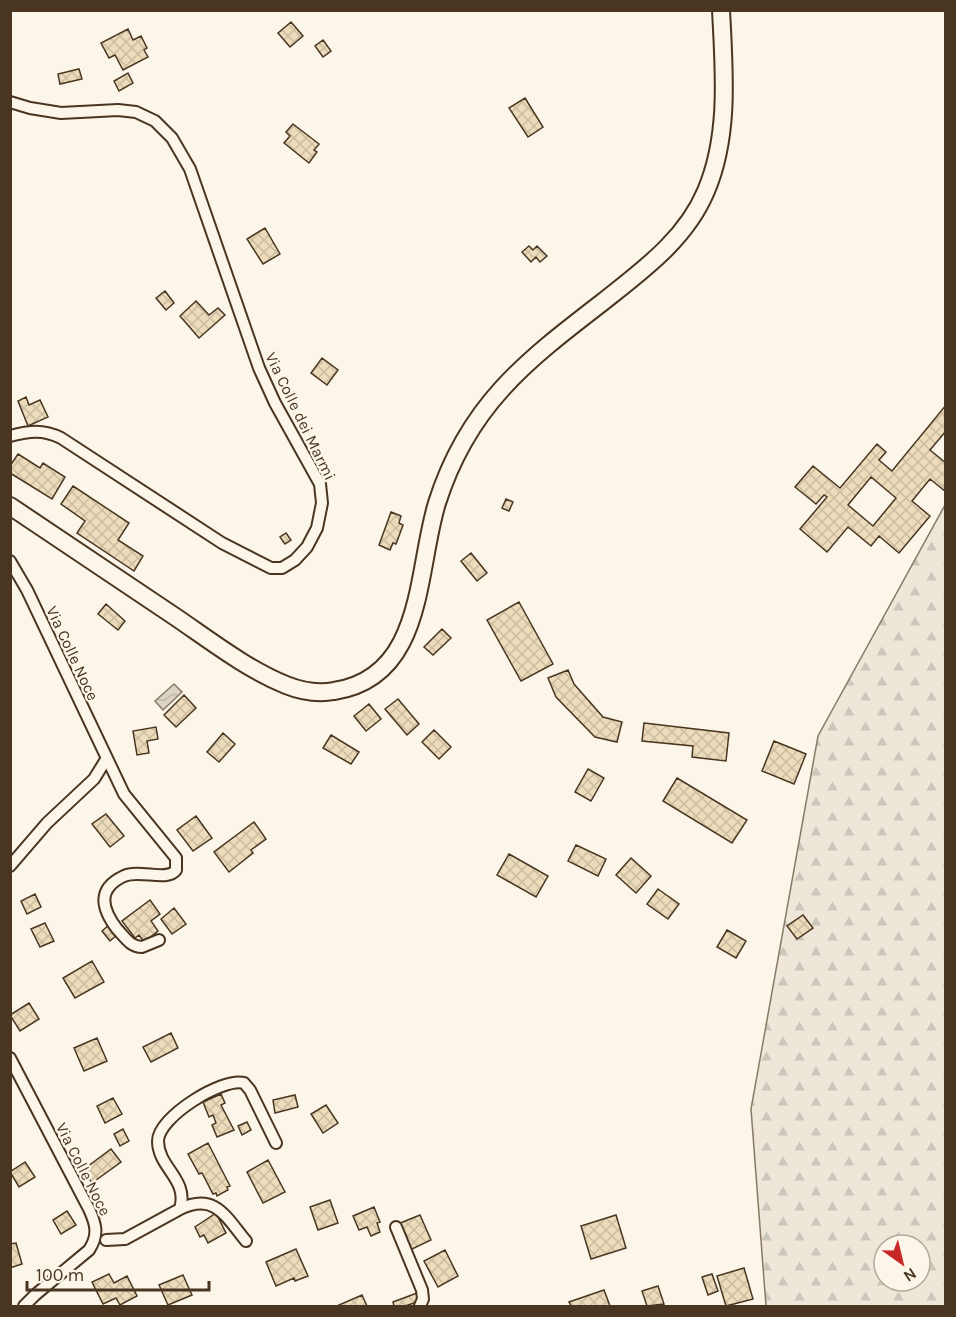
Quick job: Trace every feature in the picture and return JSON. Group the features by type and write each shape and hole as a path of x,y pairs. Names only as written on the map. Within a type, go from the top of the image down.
{"main road":[{"path":"10,506 198,633 278,682 306,691 326,692 353,686 372,677 394,656 406,634 414,611 439,498 454,461 475,422 499,390 521,368 661,254 682,231 702,199 713,172 720,132 723,100 721,10"}],"street":[{"name":"Via Colle dei Marmi","path":"10,102 61,113 118,110 136,112 155,121 172,138 190,169 259,368 275,403 320,484 322,498 318,523 310,542 296,560 282,568 271,568 222,543 61,438 36,431 10,436"},
{"name":"Via Colle Noce","path":"10,561 27,590 127,799 176,858 177,866 174,873 168,876 137,873 118,879 106,891 105,909 112,922 134,946 147,946 159,940"},
{"path":"10,866 41,830 94,779 107,758"},
{"name":"Via Colle Noce","path":"10,1058 89,1209 97,1228 93,1244"},
{"path":"180,1209 182,1189 161,1153 158,1140 164,1127 186,1105 233,1083 244,1083 250,1090 276,1143"},
{"path":"24,1306 34,1295 84,1255 93,1244 106,1240 125,1239 180,1209 197,1203 210,1204 222,1212 246,1241"},
{"path":"396,1227 422,1290 423,1299 420,1306"},
{"path":"97,1228 106,1240"}],"green space":[{"path":"945,505 945,1306 766,1306 751,1109 818,736"}],"water":[{"path":"174,684 182,692 163,710 155,701"}],"building":[{"path":"291,22 303,36 290,47 278,33"},
{"path":"128,29 133,40 141,36 147,48 144,50 148,57 123,70 115,55 109,58 101,43"},
{"path":"323,40 331,51 323,57 315,46"},
{"path":"79,69 82,79 60,84 58,74"},
{"path":"128,73 133,83 119,91 114,81"},
{"path":"525,98 543,127 528,137 509,108"},
{"path":"293,124 319,144 314,150 317,152 309,163 284,143 290,136 286,132"},
{"path":"265,228 280,254 263,264 247,239"},
{"path":"529,246 533,250 537,246 547,256 540,262 536,257 531,262 522,252"},
{"path":"165,291 174,303 166,310 156,298"},
{"path":"196,301 209,315 218,308 225,315 199,338 180,316"},
{"path":"322,358 338,370 327,385 311,373"},
{"path":"26,397 29,405 40,400 48,417 28,426 18,401"},
{"path":"946,405 946,431 930,450 946,463 946,492 930,479 912,501 930,516 899,553 879,536 871,546 848,527 827,552 800,529 827,497 824,495 816,504 795,487 813,466 840,488 877,444 886,452 879,460 892,471","holes":["871,477 896,498 873,526 848,505"]},
{"path":"18,454 40,468 43,463 65,477 52,499 10,473 10,466"},
{"path":"73,486 129,523 118,540 143,556 134,571 77,533 85,521 61,504"},
{"path":"506,499 513,502 509,511 502,508"},
{"path":"391,512 401,516 399,523 403,525 396,544 393,543 390,550 379,545"},
{"path":"286,533 291,540 285,544 280,537"},
{"path":"471,553 487,573 477,581 461,561"},
{"path":"519,602 553,664 521,681 487,620"},
{"path":"106,604 125,621 118,630 98,614"},
{"path":"442,629 451,638 433,655 424,647"},
{"path":"568,670 574,684 603,717 622,722 617,742 595,737 556,697 548,678"},
{"path":"184,695 196,708 176,727 164,715"},
{"path":"398,699 419,724 407,735 385,709"},
{"path":"369,704 381,719 366,731 354,716"},
{"path":"644,723 729,733 726,761 692,757 693,746 642,741"},
{"path":"156,727 158,739 147,741 149,753 137,755 133,731"},
{"path":"434,730 451,747 439,759 422,742"},
{"path":"223,733 235,744 219,762 207,752"},
{"path":"331,735 359,752 351,764 323,748"},
{"path":"774,741 806,754 794,784 762,771"},
{"path":"588,769 604,778 591,801 575,792"},
{"path":"677,778 747,820 732,843 663,801"},
{"path":"106,814 124,836 110,847 92,824"},
{"path":"196,816 212,838 193,851 177,830"},
{"path":"254,822 266,839 229,872 214,852"},
{"path":"576,845 606,859 598,876 568,861"},
{"path":"509,854 548,876 536,897 497,875"},
{"path":"631,858 651,876 636,893 616,875"},
{"path":"658,889 679,904 668,919 647,904"},
{"path":"35,894 41,907 27,914 21,901"},
{"path":"150,900 160,914 151,921 158,931 144,942 139,935 135,938 122,921"},
{"path":"174,908 186,924 172,934 161,919"},
{"path":"803,915 813,928 797,939 787,926"},
{"path":"45,923 54,941 40,947 31,929"},
{"path":"110,924 118,934 110,941 102,931"},
{"path":"727,930 746,941 736,958 717,947"},
{"path":"92,961 104,982 75,998 63,978"},
{"path":"29,1003 39,1019 20,1031 10,1015"},
{"path":"171,1033 178,1048 151,1062 143,1047"},
{"path":"97,1038 107,1061 84,1071 74,1048"},
{"path":"221,1094 225,1103 221,1105 234,1130 217,1137 212,1125 216,1123 213,1115 209,1117 203,1102"},
{"path":"295,1095 298,1107 275,1113 273,1100"},
{"path":"113,1098 122,1114 105,1123 97,1106"},
{"path":"326,1105 338,1123 323,1133 311,1114"},
{"path":"247,1122 251,1130 242,1135 238,1126"},
{"path":"123,1129 129,1141 120,1146 114,1134"},
{"path":"208,1143 230,1186 227,1187 228,1190 217,1196 216,1193 213,1194 202,1173 199,1174 188,1154"},
{"path":"111,1149 121,1162 92,1183 83,1170"},
{"path":"268,1160 285,1192 263,1203 247,1172"},
{"path":"25,1162 35,1177 19,1187 10,1172"},
{"path":"330,1200 338,1223 318,1230 310,1207"},
{"path":"374,1207 380,1222 377,1223 380,1232 371,1236 367,1227 359,1230 353,1216"},
{"path":"67,1211 76,1225 61,1234 53,1220"},
{"path":"216,1213 226,1233 208,1243 204,1235 200,1237 195,1227"},
{"path":"420,1215 431,1240 410,1250 398,1224"},
{"path":"616,1215 626,1248 591,1259 581,1226"},
{"path":"16,1243 22,1264 10,1268 10,1244"},
{"path":"296,1249 308,1276 295,1281 294,1278 276,1286 266,1262"},
{"path":"445,1250 458,1276 438,1287 424,1261"},
{"path":"744,1268 753,1299 726,1306 717,1276"},
{"path":"109,1274 114,1283 127,1276 137,1296 120,1305 116,1298 103,1304 92,1282"},
{"path":"712,1274 718,1291 708,1295 702,1277"},
{"path":"183,1275 192,1295 168,1305 159,1285"},
{"path":"658,1286 664,1304 647,1306 642,1291"},
{"path":"604,1290 610,1306 571,1306 569,1302"},
{"path":"417,1293 420,1301 405,1306 394,1306 393,1302"},
{"path":"362,1295 367,1306 339,1305"}]}
